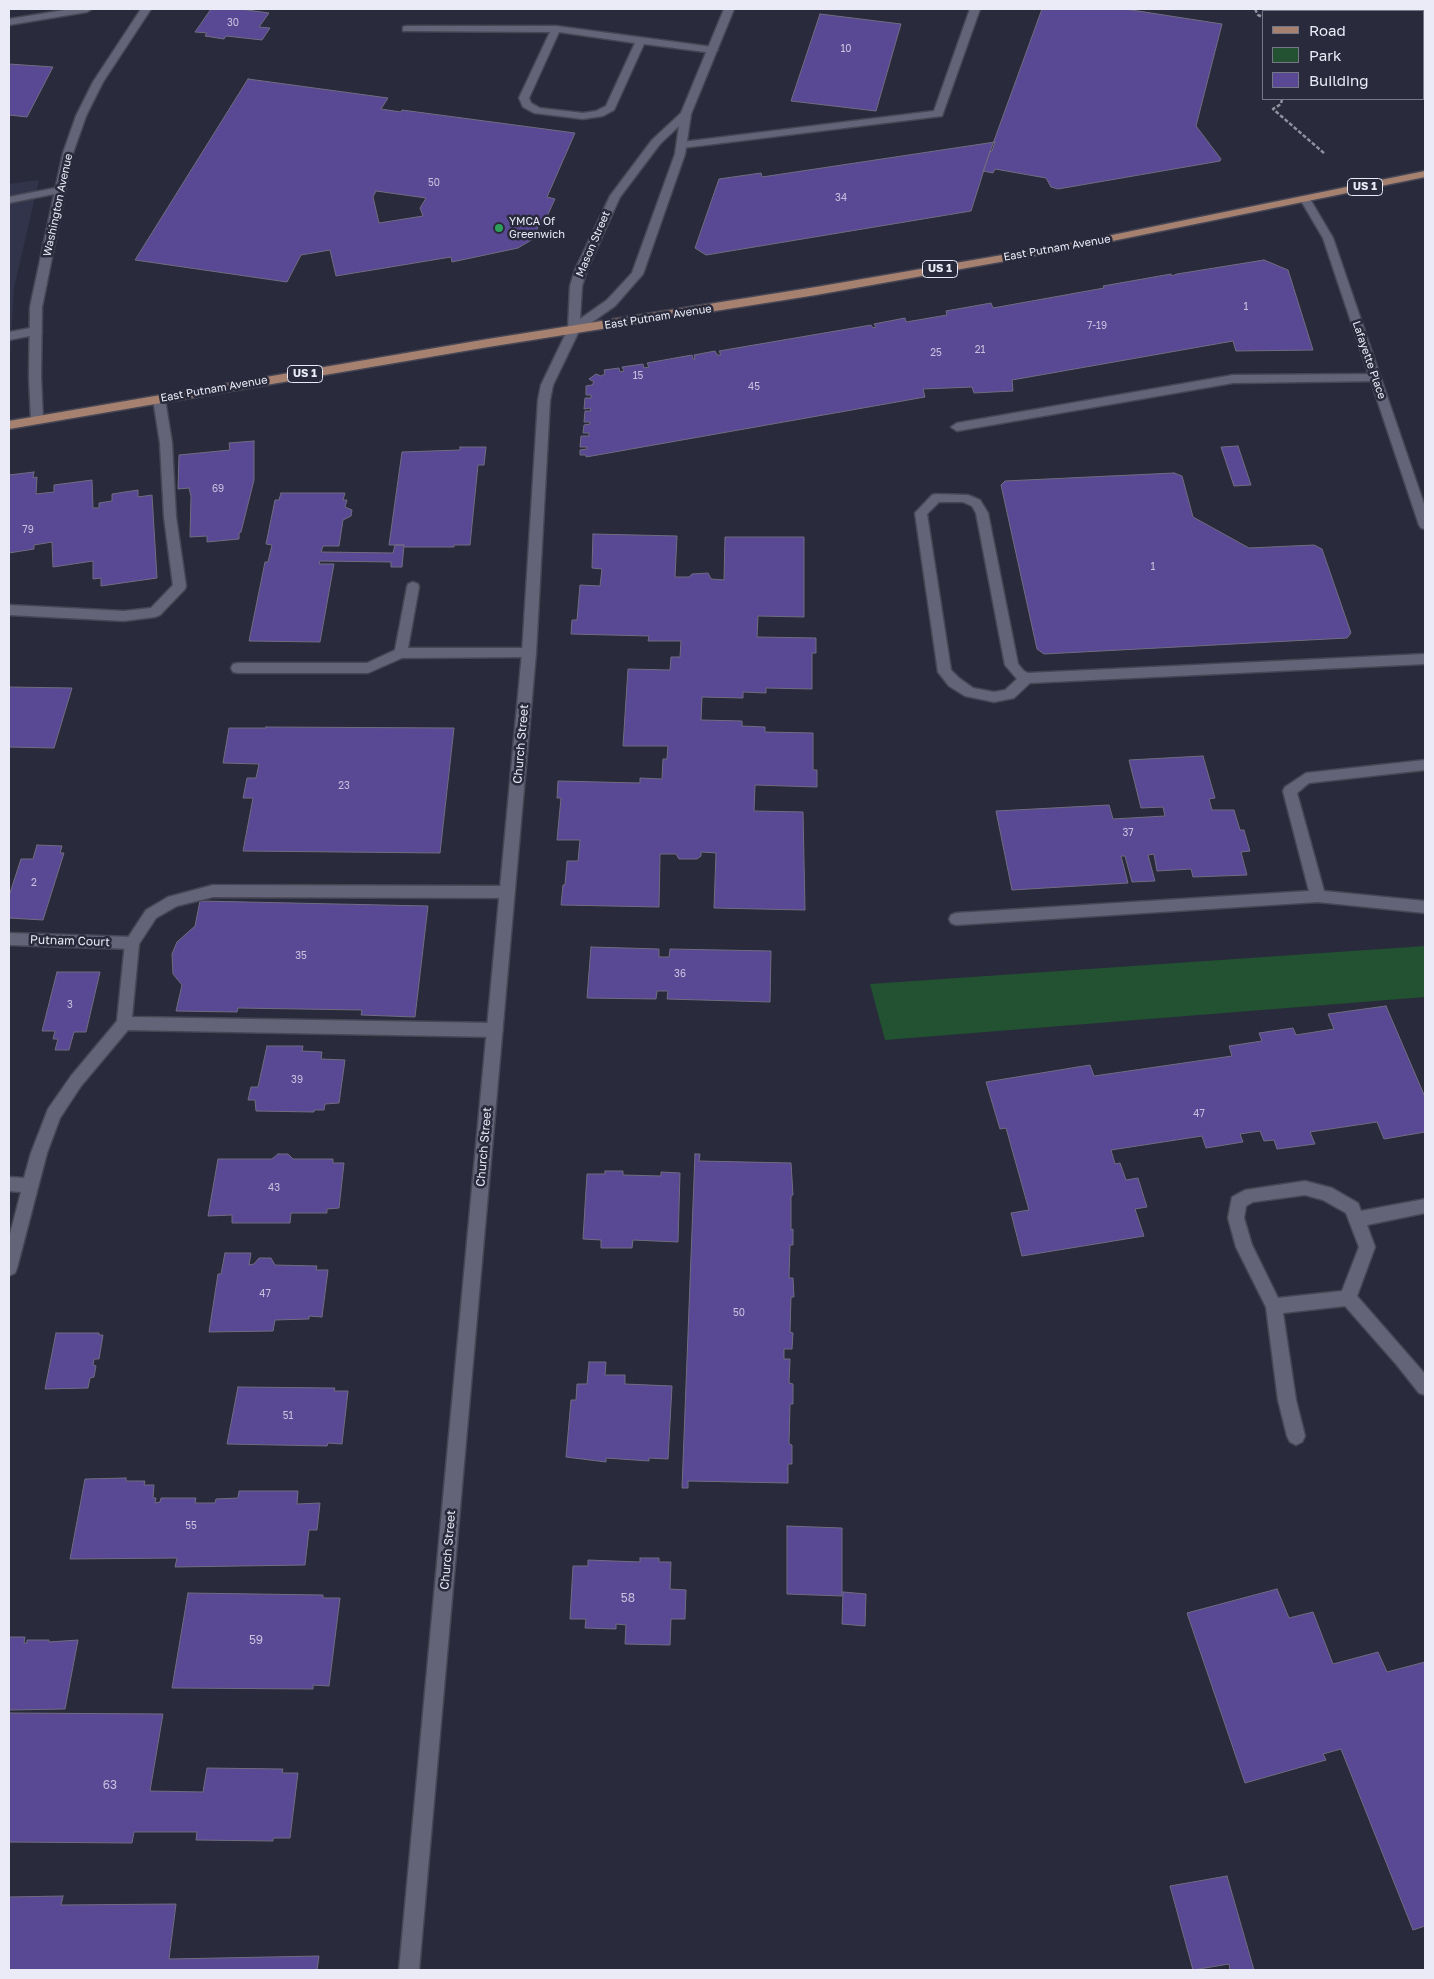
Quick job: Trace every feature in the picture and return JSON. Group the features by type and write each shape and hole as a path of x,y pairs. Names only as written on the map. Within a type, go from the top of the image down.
{"main road":[{"name":"US 1","path":"1305,198 1425,174"},
{"name":"East Putnam Avenue","path":"9,425 574,329 807,293 1078,245 1305,198"}],"street":[{"path":"9,22 88,9"},
{"name":"Washington Avenue","path":"37,420 36,308 68,153 81,116 98,82 146,9"},
{"name":"Mason Street","path":"574,329 611,303 638,274 680,154 686,114 729,9"},
{"path":"682,145 938,114 975,9"},
{"path":"406,29 556,30 713,50"},
{"path":"556,30 524,98 527,105 538,110 583,116 599,114 610,108 641,40"},
{"name":"Mason Street","path":"574,329 576,286 581,270 615,196 656,142 686,114"},
{"path":"9,200 60,190"},
{"name":"Lafayette Place","path":"1305,198 1328,238 1425,525"},
{"name":"Church Street","path":"409,1970 529,653 544,400 547,384 574,329"},
{"path":"9,336 36,330"},
{"path":"957,427 1233,379 1376,378"},
{"path":"9,610 124,616 155,612 180,586 170,517 166,443 159,399"},
{"path":"1027,678 1009,694 994,696 970,692 954,682 946,672 921,513 936,498 964,498 976,503 982,513 1012,665 1019,675 1027,678 1425,659"},
{"path":"401,653 413,587"},
{"path":"238,668 368,668 401,653 529,653"},
{"path":"1318,896 1290,791 1306,778 1425,765"},
{"path":"9,1268 39,1153 54,1114 76,1081 124,1023 132,943 151,914 173,901 213,890 507,892"},
{"path":"956,919 1318,896 1425,907"},
{"name":"Putnam Court","path":"9,939 132,943"},
{"path":"124,1023 495,1030"},
{"path":"9,1184 30,1186"},
{"path":"1296,1436 1287,1400 1274,1306 1244,1247 1236,1218 1238,1202 1251,1195 1305,1188 1326,1193 1352,1208 1367,1247 1348,1298"},
{"path":"1356,1220 1425,1206"},
{"path":"1274,1306 1348,1298"},
{"path":"1348,1298 1402,1358 1425,1387"}],"path":[{"path":"1282,100 1281,104 1273,109 1325,154"}],"shaded area":[{"path":"39,180 14,288 9,374 9,184"}],"green space":[{"path":"1425,946 1425,997 885,1040 870,984"}],"building":[{"path":"211,9 240,9 269,13 259,27 270,28 262,40 226,36 224,39 205,36 207,33 195,32"},
{"path":"1042,9 1125,9 1222,24 1196,126 1221,159 1220,161 1058,189 1051,187 1046,178 995,169 993,173 983,171"},
{"path":"1335,9 1410,9 1410,10"},
{"path":"820,14 901,24 876,111 791,101"},
{"path":"9,64 53,67 27,117 9,115"},
{"path":"248,79 388,98 381,109 401,112 402,110 575,133 547,197 555,199 543,225 539,225 533,239 518,248 452,262 451,257 336,276 330,250 301,255 287,282 135,260","holes":["376,191 426,198 420,208 423,216 379,223 373,197"]},
{"path":"995,142 992,151 990,151 971,211 706,255 695,248 719,179 761,173 762,177"},
{"path":"1264,260 1288,270 1313,350 1236,351 1233,341 1012,380 1013,391 974,393 972,387 923,389 925,397 586,457 586,455 580,455 580,450 587,449 587,447 580,447 581,436 589,436 589,433 583,433 584,425 590,424 590,422 584,422 585,411 591,411 590,408 584,409 585,398 591,398 591,395 586,395 586,386 592,385 594,382 589,379 596,374 601,376 605,374 604,370 619,368 620,372 624,371 622,367 643,364 644,368 649,367 647,363 692,355 693,359 695,359 694,355 715,351 717,355 721,355 719,351 871,325 873,328 876,327 874,324 905,318 906,322 947,315 946,311 991,303 993,308 1104,288 1103,286"},
{"path":"254,441 254,480 239,539 207,542 207,536 190,537 191,496 189,488 178,489 179,455 230,450 229,443"},
{"path":"1238,446 1251,485 1234,486 1221,447"},
{"path":"460,447 486,447 484,465 478,465 470,545 454,545 454,547 404,547 404,545 389,545 402,452 460,450"},
{"path":"34,472 33,478 37,477 36,494 54,492 54,485 92,480 93,508 99,508 99,503 112,501 112,494 138,490 138,497 152,495 157,578 101,586 101,578 93,579 93,561 53,567 52,542 34,545 34,549 9,553 9,475"},
{"path":"1174,473 1182,476 1193,517 1249,548 1314,545 1322,549 1351,633 1347,638 1044,654 1037,649 1001,485 1005,481"},
{"path":"281,493 345,493 343,500 347,500 345,507 352,510 351,516 343,520 339,546 323,546 321,552 393,553 395,545 404,545 402,567 391,567 391,562 320,561 319,564 334,564 320,642 249,641 265,562 268,562 272,545 266,544 275,500 279,500"},
{"path":"593,534 677,536 675,577 689,577 692,574 708,573 711,579 724,580 725,537 804,537 804,617 758,616 757,637 816,638 816,653 812,653 812,689 766,688 766,693 743,692 743,698 702,697 701,720 742,721 742,726 765,727 765,732 813,733 813,770 817,770 817,787 755,785 754,811 803,812 805,910 714,908 716,853 701,852 701,856 697,859 679,859 676,854 660,854 659,907 561,905 567,861 578,861 580,840 557,840 561,798 557,798 558,781 640,783 640,778 662,779 663,759 667,759 668,746 623,746 628,669 670,670 671,657 680,657 681,641 648,641 649,636 571,634 572,620 577,620 580,585 600,586 602,569 592,568"},
{"path":"9,687 72,688 54,748 9,747"},
{"path":"229,728 454,728 440,853 243,851 253,798 243,798 247,778 256,778 259,764 223,763"},
{"path":"1203,756 1215,798 1209,799 1212,810 1234,810 1240,830 1244,830 1250,851 1241,852 1247,875 1193,877 1191,869 1157,871 1154,854 1148,855 1155,881 1132,882 1125,856 1121,856 1128,883 1012,890 996,811 1109,805 1113,819 1165,816 1163,807 1141,808 1129,760"},
{"path":"37,845 62,846 60,853 64,853 43,920 9,918 9,896 21,859 33,859"},
{"path":"200,901 428,906 415,1017 361,1015 362,1010 238,1008 237,1012 176,1011 182,985 173,974 172,954 177,942 195,926"},
{"path":"591,947 659,949 659,957 669,957 670,949 771,951 770,1002 667,999 668,991 657,991 656,999 587,998"},
{"path":"57,972 100,972 86,1032 74,1032 69,1050 55,1050 58,1039 53,1039 55,1031 42,1031"},
{"path":"1386,1006 1425,1097 1425,1132 1384,1139 1377,1122 1310,1132 1315,1144 1277,1149 1274,1140 1264,1141 1260,1131 1240,1134 1243,1142 1206,1148 1202,1136 1111,1150 1115,1164 1120,1163 1126,1180 1138,1178 1147,1207 1135,1209 1144,1236 1022,1256 1011,1213 1029,1210 1006,1128 1000,1129 986,1082 1090,1065 1094,1076 1232,1056 1229,1046 1262,1041 1259,1033 1293,1028 1296,1035 1334,1029 1328,1014"},
{"path":"267,1046 303,1046 302,1051 322,1052 321,1059 345,1060 339,1103 325,1104 324,1110 314,1110 314,1112 256,1111 255,1100 248,1100 251,1087 258,1087"},
{"path":"278,1154 288,1154 293,1159 333,1159 333,1163 344,1163 339,1208 327,1209 327,1213 291,1213 290,1223 232,1223 232,1215 208,1216 218,1159 272,1159"},
{"path":"695,1154 700,1154 699,1161 791,1163 793,1195 791,1196 791,1230 793,1229 793,1245 790,1245 789,1278 793,1278 794,1297 791,1297 790,1332 793,1333 792,1349 784,1349 784,1359 790,1359 789,1383 793,1384 793,1404 790,1404 789,1444 792,1445 792,1464 788,1464 788,1483 688,1481 688,1488 682,1488"},
{"path":"605,1171 623,1171 623,1175 661,1176 661,1172 680,1173 678,1242 633,1240 632,1248 601,1248 601,1240 583,1239 587,1174 605,1174"},
{"path":"225,1253 251,1253 249,1265 254,1264 259,1258 271,1258 275,1265 317,1266 316,1270 328,1270 322,1317 309,1316 309,1319 275,1320 273,1331 209,1332 218,1274 221,1274"},
{"path":"56,1333 99,1333 99,1335 103,1335 99,1359 94,1359 93,1365 96,1366 94,1377 90,1378 88,1388 45,1389"},
{"path":"589,1362 606,1362 605,1375 625,1375 625,1384 672,1386 668,1459 649,1458 649,1461 606,1458 606,1462 566,1457 571,1400 576,1400 577,1384 587,1384"},
{"path":"238,1387 335,1388 334,1391 348,1391 342,1444 328,1443 327,1446 227,1444"},
{"path":"126,1478 126,1481 145,1481 144,1485 154,1485 153,1498 156,1498 155,1503 160,1502 161,1498 196,1498 195,1503 215,1503 216,1499 238,1498 239,1491 298,1491 297,1504 320,1503 317,1530 309,1530 305,1565 175,1567 177,1558 70,1559 85,1479"},
{"path":"787,1526 842,1528 842,1596 787,1594"},
{"path":"640,1558 659,1558 659,1562 671,1562 670,1589 686,1590 685,1619 671,1619 670,1645 625,1644 626,1625 616,1624 616,1629 585,1628 586,1619 570,1619 573,1566 588,1566 588,1560 640,1562"},
{"path":"1277,1589 1289,1618 1313,1612 1333,1664 1378,1652 1387,1672 1425,1662 1425,1926 1413,1930 1341,1749 1323,1754 1326,1760 1245,1783 1187,1613"},
{"path":"843,1592 866,1594 865,1626 842,1624"},
{"path":"188,1593 323,1595 323,1598 340,1598 329,1686 313,1685 313,1689 172,1688"},
{"path":"9,1637 25,1637 24,1643 27,1643 27,1640 49,1640 49,1642 78,1640 65,1709 9,1710"},
{"path":"9,1713 163,1714 150,1791 203,1792 207,1768 283,1769 282,1773 298,1773 290,1838 273,1838 273,1841 196,1840 197,1832 134,1832 132,1843 9,1842"},
{"path":"1227,1876 1254,1970 1230,1970 1229,1964 1193,1970 1170,1886"},
{"path":"63,1896 61,1905 176,1904 169,1959 319,1956 317,1970 9,1970 9,1897"}],"place":[{"name":"YMCA Of Greenwich","path":"499,228"}]}
